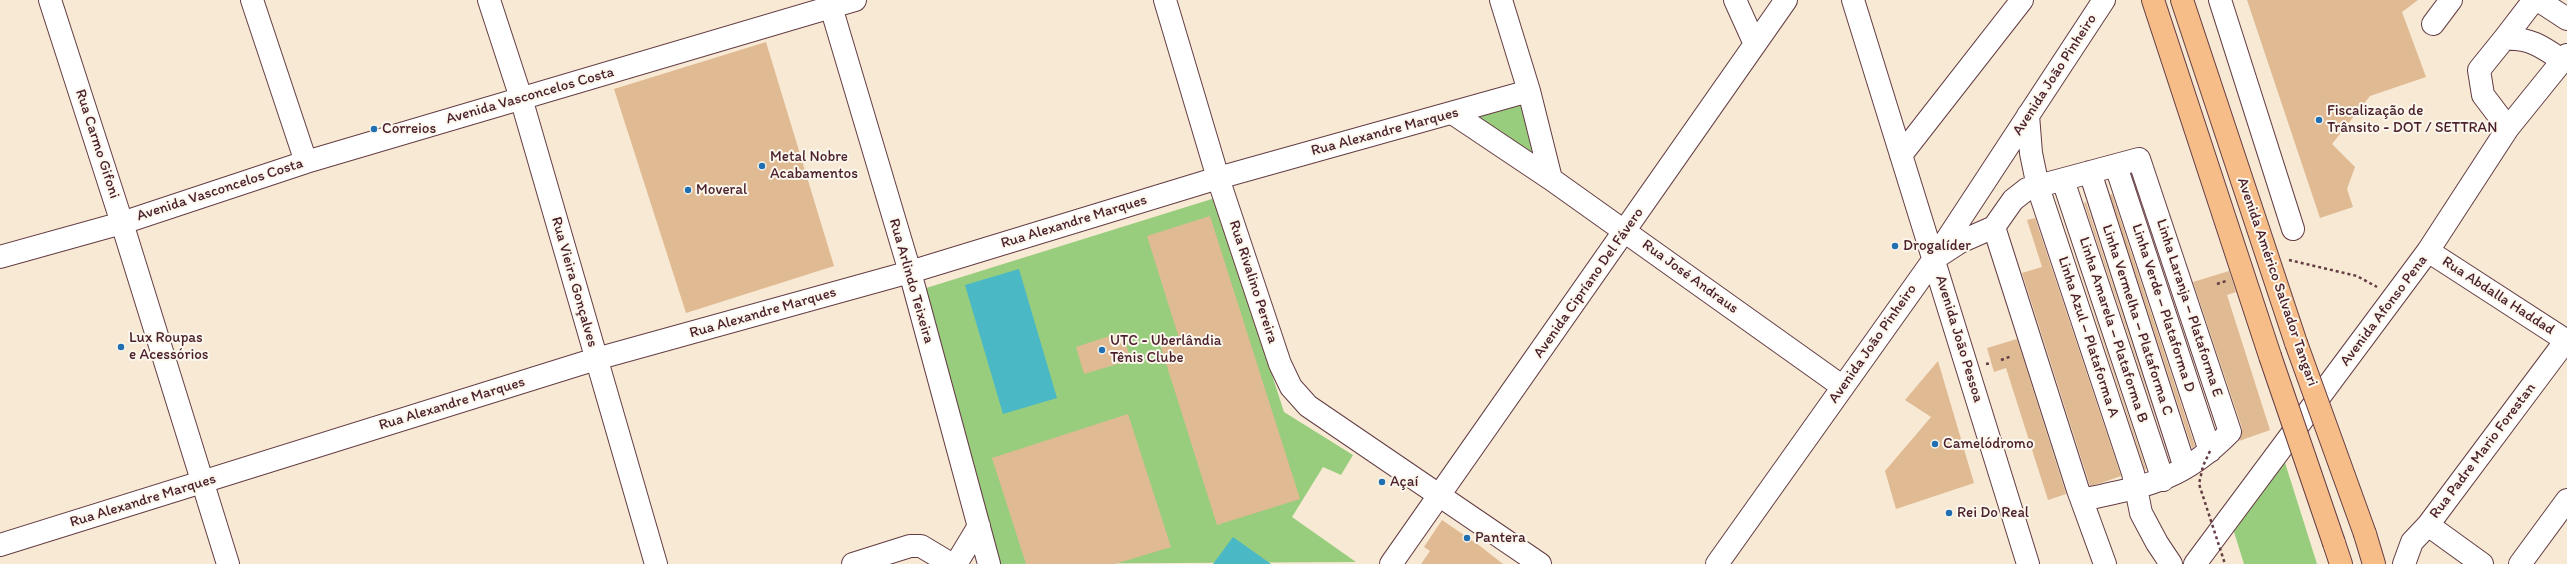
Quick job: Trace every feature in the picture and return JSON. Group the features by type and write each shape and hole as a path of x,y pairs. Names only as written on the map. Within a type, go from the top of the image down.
{"main road":[{"name":"Avenida Américo Salvador Tangari","path":"2153,0 2270,356 2341,564"},
{"name":"Avenida Américo Salvador Tangari","path":"2182,0 2296,343 2374,564"}],"street":[{"name":"Rua Carmo Gifoni","path":"50,0 122,223 228,564"},
{"path":"252,0 306,162"},
{"name":"Rua Vieira Gonçalves","path":"489,0 521,98 656,564"},
{"name":"Avenida Vasconcelos Costa","path":"0,257 122,223 306,162 830,4 855,0"},
{"name":"Rua Rivalino Pereira","path":"1165,0 1218,178 1280,364 1291,387 1308,406 1540,564"},
{"path":"1501,0 1528,92 1551,179"},
{"path":"1735,0 1754,42"},
{"name":"Avenida Cipríano Del Fávero","path":"1391,564 1626,230 1754,42 1786,0"},
{"name":"Avenida João Pessoa","path":"1853,0 2028,564"},
{"path":"1902,155 2022,0"},
{"name":"Avenida João Pinheiro","path":"1718,564 1934,259 2104,0"},
{"path":"2220,0 2293,229"},
{"path":"2433,24 2451,0"},
{"path":"2508,128 2483,95 2479,70 2534,0"},
{"path":"2538,0 2567,19"},
{"name":"Rua Arlindo Teixeira","path":"830,4 910,272 989,564"},
{"path":"2504,39 2520,38 2565,58"},
{"name":"Avenida Afonso Pena","path":"2195,564 2428,251 2508,128 2565,58"},
{"name":"Rua Alexandre Marques","path":"0,545 596,359 910,272 1218,178 1454,114 1528,92"},
{"name":"Rua José Andraus","path":"1454,114 1626,230 1843,387"},
{"name":"Linha Azul – Plataforma A","path":"2028,115 2031,153 2038,187 2136,488 2141,513 2148,529 2171,564"},
{"name":"Linha Laranja – Plataforma E","path":"2116,166 2139,159 2148,183 2230,432 2210,451"},
{"path":"1934,259 1960,242 1994,227 2020,192 2116,166"},
{"name":"Linha Verde – Plataforma D","path":"2116,166 2210,451"},
{"name":"Linha Vermelha – Plataforma C","path":"2090,172 2185,468"},
{"name":"Linha Amarela – Plataforma B","path":"2063,180 2163,480"},
{"path":"1994,227 2082,500 2105,564"},
{"name":"Rua Abdalla Haddad","path":"2428,251 2567,340"},
{"name":"Rua Padre Mario Forestan","path":"2404,564 2412,542 2428,525 2567,340"},
{"path":"2082,500 2136,488 2163,480 2196,463 2210,451"},
{"path":"2520,564 2567,500"},
{"path":"2428,525 2482,564"},
{"path":"956,564 979,526"},
{"path":"853,564 910,546 920,546 950,564"}],"path":[{"path":"2270,265 2286,260 2357,276 2395,296"},
{"path":"2217,284 2228,281"},
{"path":"2002,360 2012,356"},
{"path":"2210,451 2203,466 2199,484 2225,564"}],"green space":[{"path":"1530,98 1539,168 1466,116"},
{"name":"UTC - Uberlândia Tênis Clube","path":"1215,198 1284,412 1353,455 1341,475 1323,467 1292,517 1356,562 1000,564 923,289"},
{"path":"2281,450 2317,564 2244,564 2230,519"}],"water":[{"path":"1019,269 1057,398 1003,414 965,285"},
{"path":"1233,537 1271,564 1213,564"}],"building":[{"name":"Fiscalização de Trânsito - DOT / SETTRAN","path":"2247,0 2418,0 2402,12 2426,77 2370,96 2332,144 2355,167 2347,189 2353,207 2320,218"},
{"path":"766,42 834,266 686,313 614,89"},
{"path":"2112,194 2195,446 2192,448 2110,195"},
{"path":"2086,202 2164,443 2084,203"},
{"path":"2060,210 2146,469 2145,470"},
{"path":"1210,216 1300,499 1217,525 1160,344 1179,338 1147,236"},
{"path":"2035,218 2121,476 2090,486 2022,273 2042,267 2027,220"},
{"path":"2229,271 2236,292 2227,295 2270,430 2239,441 2242,435 2242,428 2193,282"},
{"path":"1122,332 1131,360 1084,374 1076,347"},
{"path":"2017,339 2066,494 2048,500 2006,368 1994,372 1987,348"},
{"name":"Camelódromo","path":"1938,361 1974,483 1896,509 1885,471 1931,417 1905,400"},
{"path":"1128,414 1171,547 1115,564 1026,564 992,458"},
{"path":"1442,520 1503,564 1421,564 1430,551 1424,547"}],"place":[{"name":"Fiscalização de Trânsito - DOT / SETTRAN","path":"2319,120"},
{"name":"Correios","path":"374,129"},
{"name":"Metal Nobre Acabamentos","path":"762,166"},
{"name":"Moveral","path":"688,190"},
{"name":"Drogalíder","path":"1895,246"},
{"name":"Lux Roupas e Acessórios","path":"121,347"},
{"name":"UTC - Uberlândia Tênis Clube","path":"1102,350"},
{"name":"Camelódromo","path":"1935,444"},
{"name":"Açaí","path":"1382,482"},
{"name":"Rei Do Real","path":"1949,513"},
{"name":"Pantera","path":"1467,538"}]}
